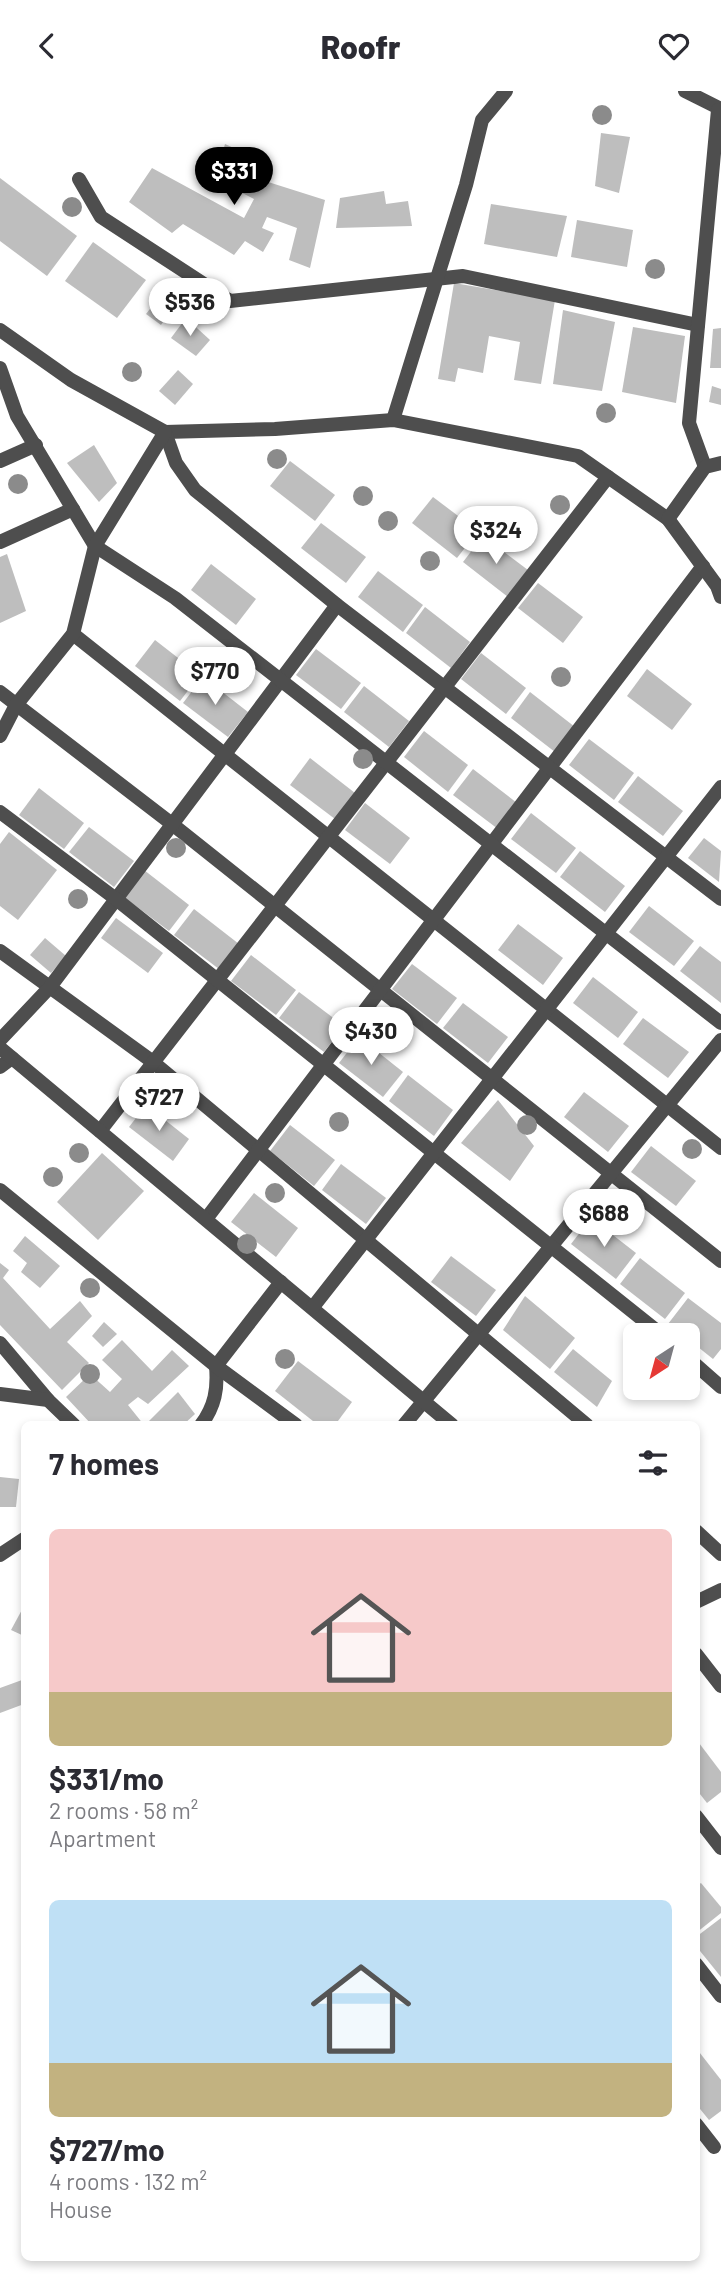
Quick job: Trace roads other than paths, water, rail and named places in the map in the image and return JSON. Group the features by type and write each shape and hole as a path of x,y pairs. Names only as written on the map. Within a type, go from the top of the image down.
{"street":[{"path":"393,420 482,120 506,91"},
{"path":"685,91 719,110 688,423 705,467"},
{"path":"79,179 101,217 230,301 463,276 698,325"},
{"path":"0,330 71,380 165,432 275,429 393,420 578,456 668,519 718,586 721,597"},
{"path":"0,368 17,416 95,546 175,598 721,1023"},
{"path":"0,736 16,705 73,634 95,546 165,432"},
{"path":"165,432 176,463 195,490 337,605 721,899"},
{"path":"0,461 36,445"},
{"path":"668,519 705,467 721,463"},
{"path":"100,1131 608,477"},
{"path":"0,542 73,509"},
{"path":"206,1219 703,566"},
{"path":"0,1040 50,987 337,605"},
{"path":"73,634 721,1148"},
{"path":"0,692 275,905 721,1261"},
{"path":"313,1307 721,787"},
{"path":"0,812 218,979 647,1323"},
{"path":"0,951 153,1062 257,1151 367,1238 582,1421"},
{"path":"407,1421 721,1040"},
{"path":"0,1048 447,1421"},
{"path":"0,1067 12,1058"},
{"path":"0,1190 216,1366 291,1421"},
{"path":"204,1421 216,1395 216,1366 281,1282"},
{"path":"0,1343 48,1400 70,1421"},
{"path":"700,1369 721,1387"},
{"path":"0,1394 48,1400"},
{"path":"700,1535 721,1554"},
{"path":"0,1555 21,1541"},
{"path":"700,1600 721,1590"},
{"path":"700,1659 721,1686"},
{"path":"700,1821 721,1849"},
{"path":"700,1969 721,1996"},
{"path":"700,2129 715,2147"}]}
